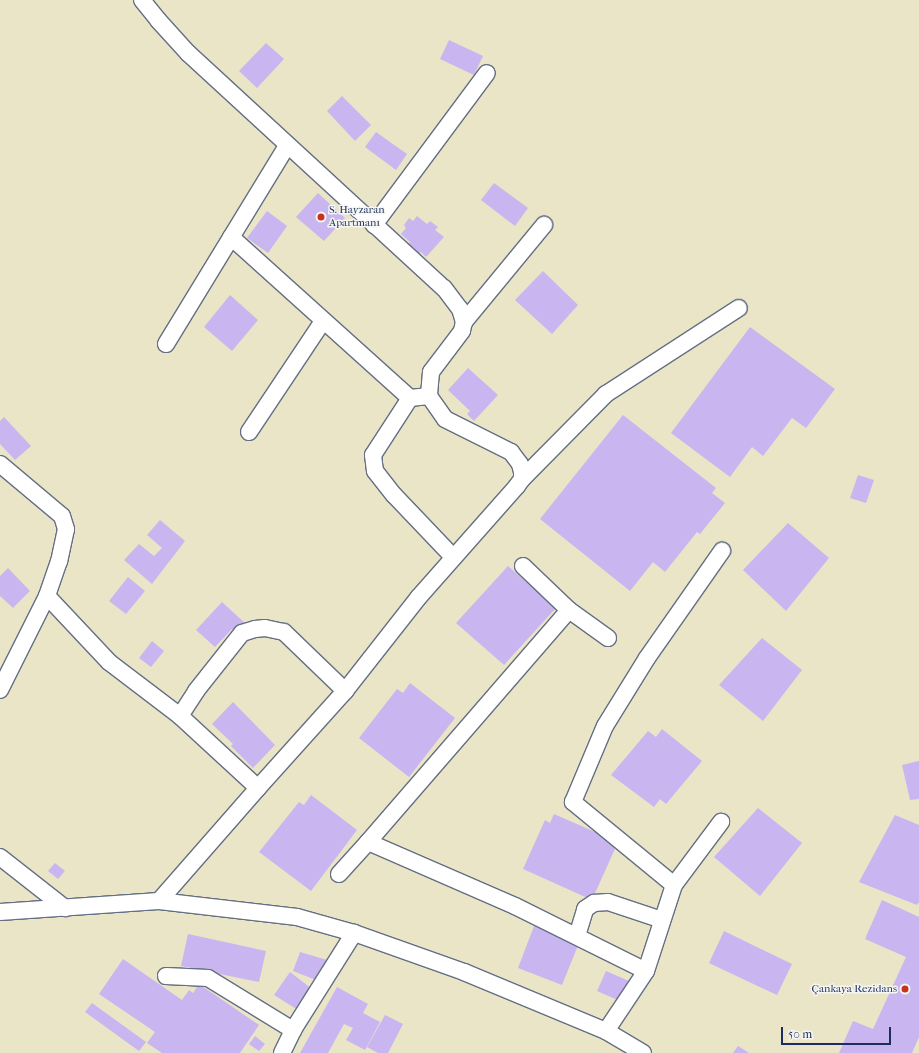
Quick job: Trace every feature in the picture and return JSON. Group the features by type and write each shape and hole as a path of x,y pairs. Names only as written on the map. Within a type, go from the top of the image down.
{"street":[{"path":"142,0 188,53 287,146 444,288 460,309 464,322"},
{"path":"374,225 487,73"},
{"path":"166,344 287,146"},
{"path":"522,479 520,464 511,452 445,419 429,396 431,372 462,332 464,322 544,225"},
{"path":"231,237 410,398 429,396"},
{"path":"159,901 345,691 418,598 522,479 606,394 739,308"},
{"path":"250,432 323,320"},
{"path":"410,398 373,455 375,471 394,495 453,558"},
{"path":"0,464 38,494 62,516 66,529 59,561 47,596 0,690"},
{"path":"674,885 573,802 605,726 646,658 722,551"},
{"path":"523,566 569,610 608,638"},
{"path":"47,596 109,662 180,716 258,788"},
{"path":"339,874 569,610"},
{"path":"180,716 196,690 242,633 255,629 265,628 284,632 345,691"},
{"path":"606,1031 646,970 674,885 721,822"},
{"path":"368,842 515,906 646,970"},
{"path":"0,857 65,908"},
{"path":"0,912 159,901 297,917 354,933 464,972 606,1031 643,1053"},
{"path":"577,936 585,909 594,903 608,902 662,920"},
{"path":"282,1053 293,1030 354,933"},
{"path":"166,976 208,978 293,1030"}],"building":[{"path":"449,40 483,56 474,75 440,59"},
{"path":"266,43 284,59 257,88 239,71"},
{"path":"342,96 371,125 355,141 327,111"},
{"path":"376,132 407,154 396,170 365,147"},
{"path":"494,183 528,208 515,226 481,200"},
{"name":"S. Hayzaran Apartmanı","path":"318,193 345,218 324,241 296,217"},
{"path":"267,211 287,226 268,253 247,238"},
{"path":"417,216 427,224 430,221 438,227 435,230 444,237 426,257 421,252 417,256 407,247 410,242 401,234 406,228 404,225 409,218 413,221"},
{"path":"543,271 578,305 552,334 515,300"},
{"path":"230,295 258,320 232,351 204,327"},
{"path":"750,327 835,389 806,428 792,418 763,456 752,447 730,477 671,433"},
{"path":"468,368 498,395 474,421 467,414 470,411 448,390"},
{"path":"623,415 716,488 712,493 725,503 700,534 697,532 665,572 653,562 630,591 540,519"},
{"path":"4,417 31,446 15,460 0,444 0,421"},
{"path":"858,475 874,480 866,503 850,498"},
{"path":"160,520 185,541 152,584 124,560 139,544 154,556 162,548 147,535"},
{"path":"788,523 829,558 786,611 743,570"},
{"path":"508,566 556,608 504,665 456,623"},
{"path":"8,568 30,591 13,608 0,596 0,576"},
{"path":"128,577 145,591 126,614 109,601"},
{"path":"222,602 247,625 238,635 232,629 215,647 196,630"},
{"path":"762,638 802,670 763,721 719,685"},
{"path":"152,641 164,651 151,667 139,658"},
{"path":"410,683 455,718 409,777 359,738 397,689 403,693"},
{"path":"233,702 275,745 253,768 231,746 233,744 212,724"},
{"path":"662,729 702,761 666,804 660,799 654,807 611,775 648,731 656,737"},
{"path":"919,761 919,799 910,800 902,765"},
{"path":"311,795 357,830 311,891 259,852 299,802 304,805"},
{"path":"758,808 802,843 760,896 714,857"},
{"path":"554,814 618,842 592,900 523,869 545,820 550,823"},
{"path":"895,815 919,825 919,902 917,905 859,882"},
{"path":"55,863 65,871 58,879 48,871"},
{"name":"Çankaya Rezidans","path":"882,900 919,917 919,1037 912,1053 839,1053 853,1021 873,1029 906,957 865,939"},
{"path":"534,926 579,943 562,985 518,968"},
{"path":"724,931 792,964 777,995 709,963"},
{"path":"188,934 266,951 259,982 181,966"},
{"path":"300,952 327,960 316,980 293,971"},
{"path":"123,959 182,1000 189,990 193,993 199,984 259,1025 240,1053 162,1053 147,1043 155,1032 99,994"},
{"path":"606,971 629,981 620,1001 597,991"},
{"path":"290,972 312,989 298,1010 274,995"},
{"path":"337,987 368,1004 363,1013 380,1022 365,1050 346,1040 353,1028 344,1024 328,1053 300,1053"},
{"path":"92,1003 146,1042 139,1051 85,1012"},
{"path":"385,1015 403,1024 388,1053 378,1053 367,1047"},
{"path":"255,1036 265,1044 259,1051 249,1044"},
{"path":"738,1046 749,1053 733,1053"}],"place":[{"name":"S. Hayzaran Apartmanı","path":"321,217"},
{"name":"Çankaya Rezidans","path":"905,989"}]}
